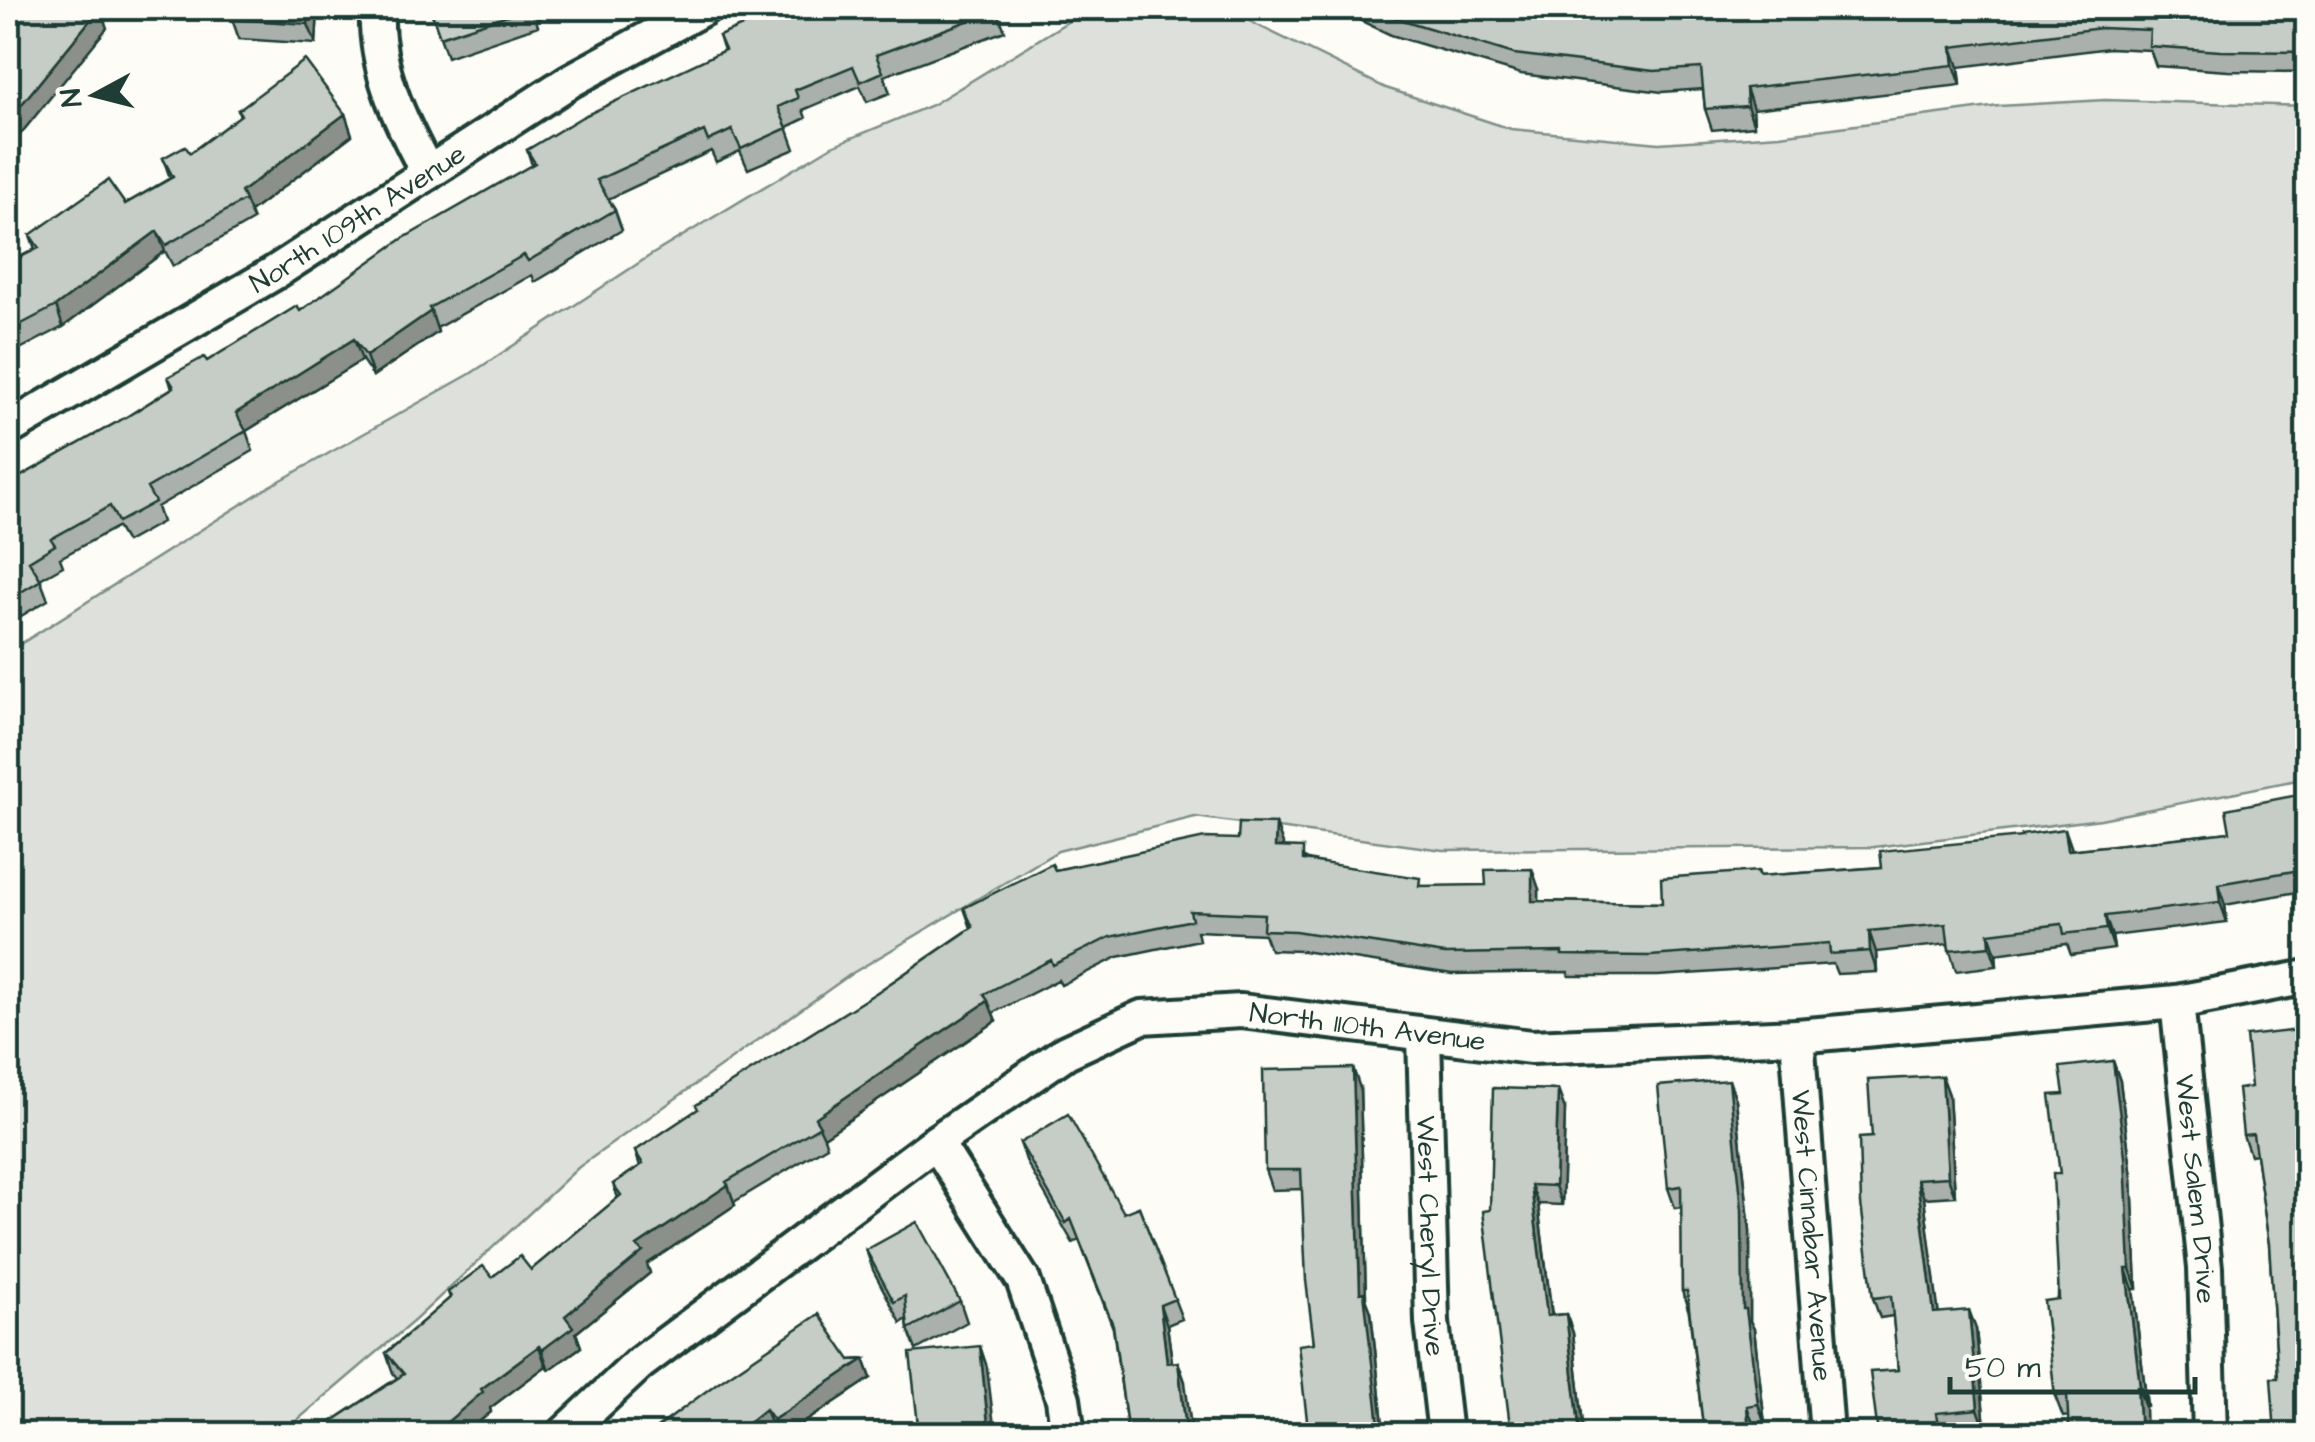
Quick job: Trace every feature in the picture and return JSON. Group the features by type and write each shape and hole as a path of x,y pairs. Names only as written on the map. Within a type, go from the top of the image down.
{"street":[{"path":"377,8 376,30 387,89 428,173"},
{"name":"North 109th Avenue","path":"8,429 274,274 570,81 704,8"},
{"name":"North 110th Avenue","path":"564,1434 639,1364 936,1142 1066,1052 1142,1017 1241,1011 1530,1046 1797,1036 2177,1002 2308,977"},
{"name":"West Salem Drive","path":"2177,1002 2204,1268 2210,1434"},
{"name":"West Cheryl Drive","path":"1424,1036 1432,1322 1445,1434"},
{"name":"West Cinnabar Avenue","path":"1797,1036 1827,1434"},
{"path":"936,1142 1023,1280 1064,1399 1068,1434"}],"shaded area":[{"path":"1090,8 1229,8 1386,88 1511,129 1659,143 1780,135 1999,106 2105,100 2307,106 2307,778 2101,819 1874,847 1443,850 1195,817 1058,851 851,974 579,1167 415,1320 281,1434 8,1434 8,652 267,488 470,374 651,255 832,146 932,105"}],"building":[{"path":"8,8 100,8 8,121"},
{"path":"233,8 309,8 308,24 232,19"},
{"path":"430,8 529,8 440,37"},
{"path":"798,8 997,10 876,55 883,72 860,82 853,66 795,90 798,98 778,107 787,128 741,149 732,130 708,141 704,131 597,180 615,210 528,261 524,255 429,308 431,311 366,356 354,339 236,413 246,431 147,488 155,502 118,522 110,506 51,539 55,545 29,561 41,580 14,596 8,585 8,478 13,475 16,479 174,387 168,377 204,357 207,361 297,306 300,311 402,239 535,163 527,150 582,117 725,50 719,36 763,17 765,21"},
{"path":"1369,8 2308,8 2308,52 2149,46 2150,30 2101,28 1952,47 1954,65 1746,88 1747,106 1705,109 1701,68 1654,71 1514,54"},
{"path":"305,60 345,114 241,192 245,200 166,245 157,231 56,306 8,331 8,263 39,248 30,235 108,180 125,204 173,177 163,158 185,146 190,153 241,115 238,110"},
{"path":"2308,793 2308,894 2298,896 2294,871 2218,884 2220,902 2105,916 2107,929 2064,934 2062,924 1989,933 1990,946 1949,950 1946,924 1869,931 1870,951 1830,954 1829,943 1650,956 1562,952 1445,954 1295,931 1263,930 1264,914 1190,911 1192,920 1110,937 1053,965 1051,960 984,994 988,1001 815,1118 820,1126 726,1182 728,1185 637,1246 643,1252 565,1316 573,1327 542,1350 539,1346 481,1389 483,1392 433,1434 313,1434 404,1374 386,1353 451,1297 448,1292 483,1266 492,1277 520,1256 531,1270 621,1195 613,1184 643,1164 635,1151 698,1109 696,1105 876,993 973,927 964,908 1052,864 1055,870 1205,838 1238,839 1239,823 1276,824 1275,847 1303,848 1303,860 1420,878 1419,886 1486,885 1485,870 1532,869 1532,901 1662,903 1661,878 1882,867 1880,851 2065,829 2068,850 2230,832 2226,809"},
{"path":"2308,1029 2308,1434 2275,1434 2271,1378 2278,1378 2269,1244 2253,1134 2243,1135 2238,1089 2251,1087 2246,1036"},
{"path":"2113,1061 2125,1157 2130,1269 2126,1269 2140,1386 2140,1434 2069,1434 2067,1395 2055,1396 2044,1301 2059,1299 2053,1174 2060,1174 2050,1095 2064,1094 2060,1067"},
{"path":"1353,1068 1360,1293 1364,1292 1380,1434 1307,1434 1298,1345 1314,1343 1306,1281 1301,1170 1265,1170 1263,1070"},
{"path":"1942,1076 1948,1177 1917,1179 1934,1313 1969,1310 1978,1409 1936,1413 1939,1434 1878,1434 1870,1372 1898,1370 1891,1296 1873,1298 1861,1204 1859,1138 1872,1137 1868,1080"},
{"path":"1729,1080 1742,1210 1743,1309 1758,1404 1747,1406 1749,1434 1704,1434 1687,1291 1682,1291 1681,1186 1668,1188 1658,1086"},
{"path":"1493,1088 1558,1090 1555,1186 1531,1185 1547,1316 1566,1314 1580,1434 1511,1434 1483,1211 1490,1210"},
{"path":"1068,1114 1124,1213 1139,1207 1175,1299 1160,1305 1167,1363 1178,1362 1186,1430 1201,1428 1202,1434 1128,1434 1113,1325 1071,1219 1066,1223 1020,1143"},
{"path":"917,1222 960,1301 908,1329 905,1296 894,1302 866,1250"},
{"path":"819,1314 850,1360 864,1359 773,1420 765,1409 734,1434 649,1434 717,1383"},
{"path":"980,1346 989,1434 919,1434 910,1353"}]}
